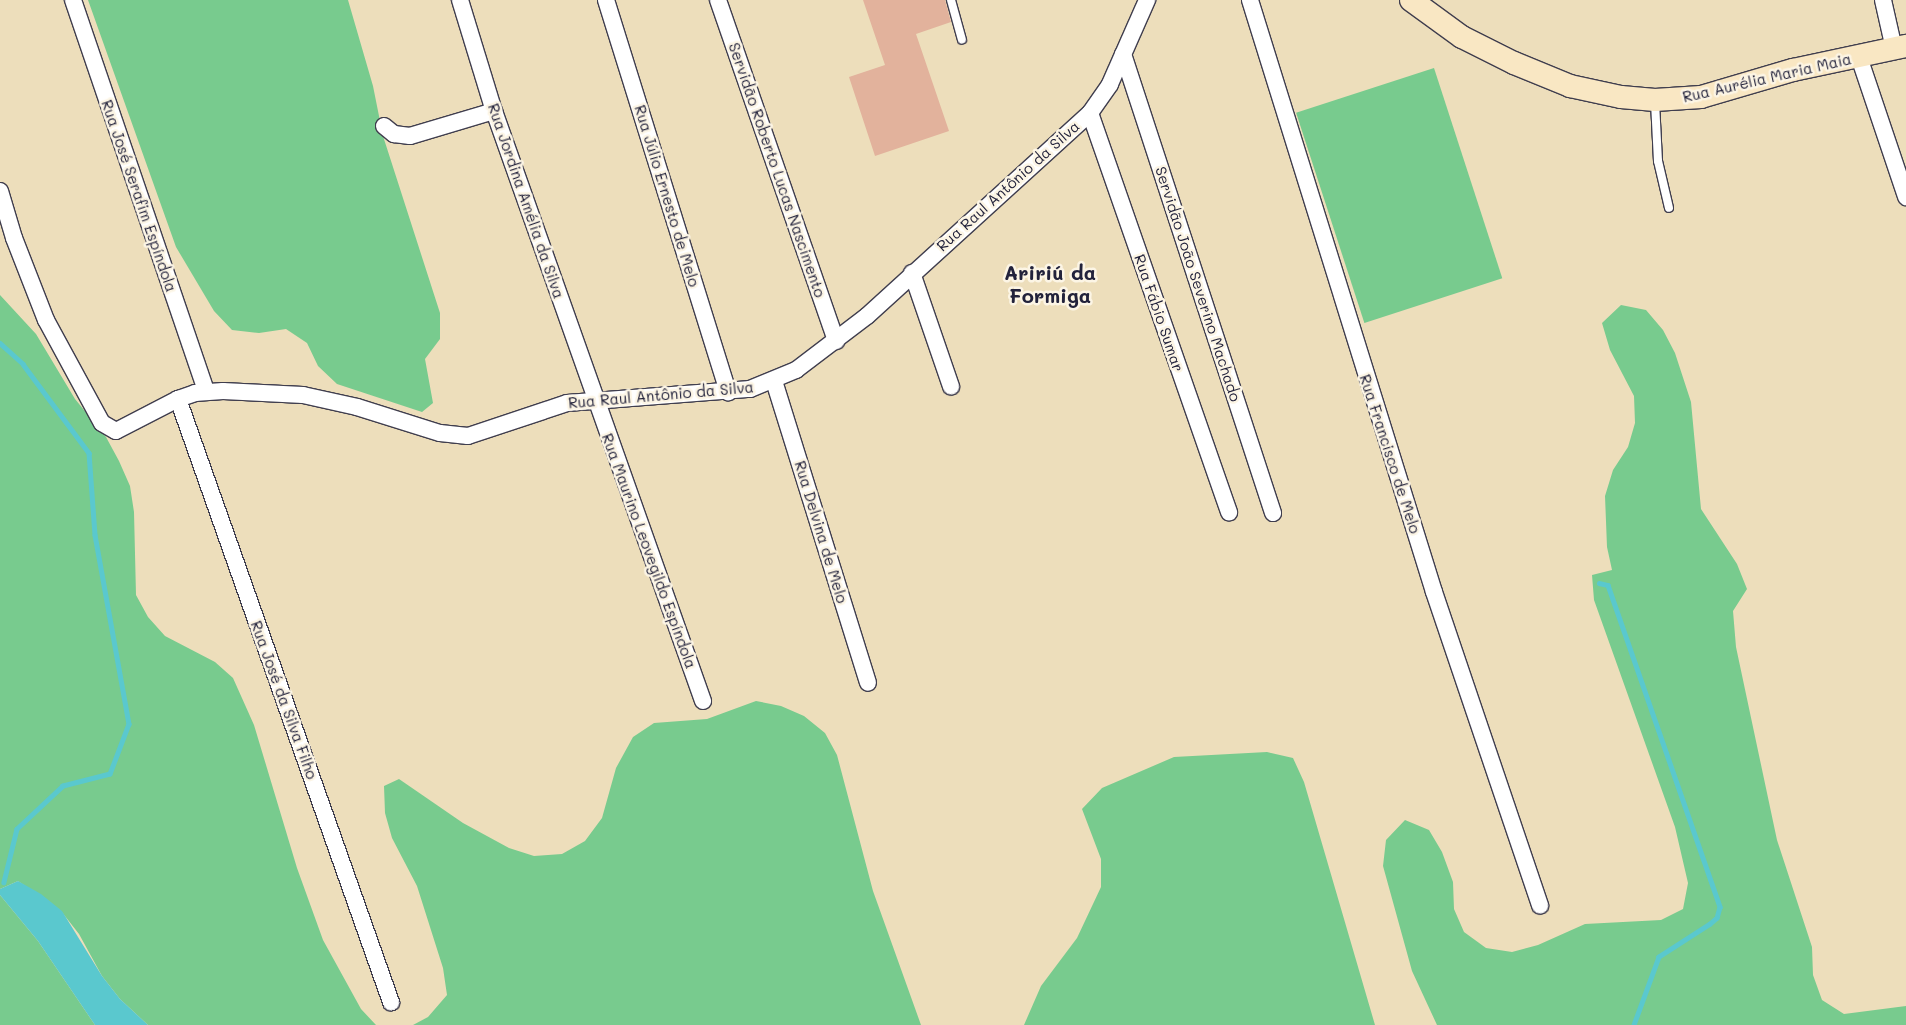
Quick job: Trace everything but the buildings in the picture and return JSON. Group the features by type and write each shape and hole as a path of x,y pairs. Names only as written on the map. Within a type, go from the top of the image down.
{"street":[{"name":"Rua José Serafim Espíndola","path":"73,0 206,391"},
{"name":"Rua Jordina Amélia da Silva","path":"460,0 494,111 595,400"},
{"name":"Rua Júlio Ernesto de Melo","path":"606,0 728,392"},
{"name":"Servidão Roberto Lucas Nascimento","path":"718,0 836,341"},
{"name":"Rua Raul Antônio da Silva","path":"0,191 14,238 46,320 102,423 116,431 178,399 206,391 302,395 458,437 484,431 547,407 595,400 728,392 774,381 836,341 1090,113 1110,84 1148,0"},
{"name":"Rua Francisco de Melo","path":"1250,0 1431,583 1540,906"},
{"name":"Rua Aurélia Maria Maia","path":"1410,0 1462,37 1546,77 1587,92 1655,100 1701,97 1793,70 1900,47"},
{"path":"1883,0 1900,47"},
{"name":"Servidão João Severino Machado","path":"1123,54 1273,513"},
{"path":"1859,57 1906,197"},
{"path":"384,126 394,134 410,136 494,111"},
{"name":"Rua Fábio Sumar","path":"1090,113 1229,513"},
{"path":"912,272 951,386"},
{"name":"Rua Delvina de Melo","path":"774,381 868,683"},
{"name":"Rua José da Silva Filho","path":"178,399 391,1002"},
{"name":"Rua Maurino Leovegildo Espíndola","path":"595,400 704,701"}],"lane":[{"path":"951,0 962,40"},
{"path":"1655,100 1655,136 1669,208"}],"green space":[{"path":"88,0 348,0 373,86 383,136 440,313 440,339 425,359 433,403 422,412 337,384 318,366 307,343 286,329 259,333 232,330 214,311 176,247"},
{"path":"1434,68 1502,278 1364,323 1296,113"},
{"path":"0,295 36,334 75,399 106,437 119,461 130,486 134,512 136,595 148,617 165,636 215,662 233,678 254,725 297,868 323,940 361,1009 376,1025 148,1025 120,999 102,976 79,934 61,911 18,881 0,889"},
{"path":"1621,305 1646,310 1663,330 1675,353 1691,402 1701,509 1737,564 1747,589 1733,611 1736,647 1777,840 1812,947 1813,975 1822,1000 1844,1014 1906,1006 1906,1025 1437,1025 1412,971 1383,866 1386,840 1405,820 1429,830 1442,852 1453,882 1454,909 1464,932 1486,948 1512,952 1538,945 1585,924 1661,920 1683,909 1688,883 1675,827 1594,600 1592,575 1612,570 1607,547 1605,496 1613,470 1628,447 1635,423 1634,396 1610,350 1602,323"},
{"path":"756,701 781,706 804,716 825,733 837,755 873,891 921,1025 413,1025 428,1017 447,995 443,968 417,886 392,838 385,813 384,786 399,779 463,823 509,848 534,856 562,854 585,841 602,818 616,768 633,737 654,723 707,719"},
{"path":"1267,752 1293,758 1304,782 1375,1025 1024,1025 1041,986 1077,938 1101,887 1101,859 1082,809 1102,788 1174,757"},
{"path":"0,895 38,941 95,1025 0,1025"}],"water":[{"path":"18,881 41,894 62,911 102,976 120,999 148,1025 95,1025 38,941 0,895 0,889"}],"waterway":[{"path":"0,343 23,364 89,453 95,535 129,724 110,774 63,786 17,829 4,882"},
{"path":"1599,583 1608,585 1720,907 1717,918 1710,924 1659,957 1634,1025"}],"district":[{"name":"Aririú da Formiga","path":"1050,284"}]}
